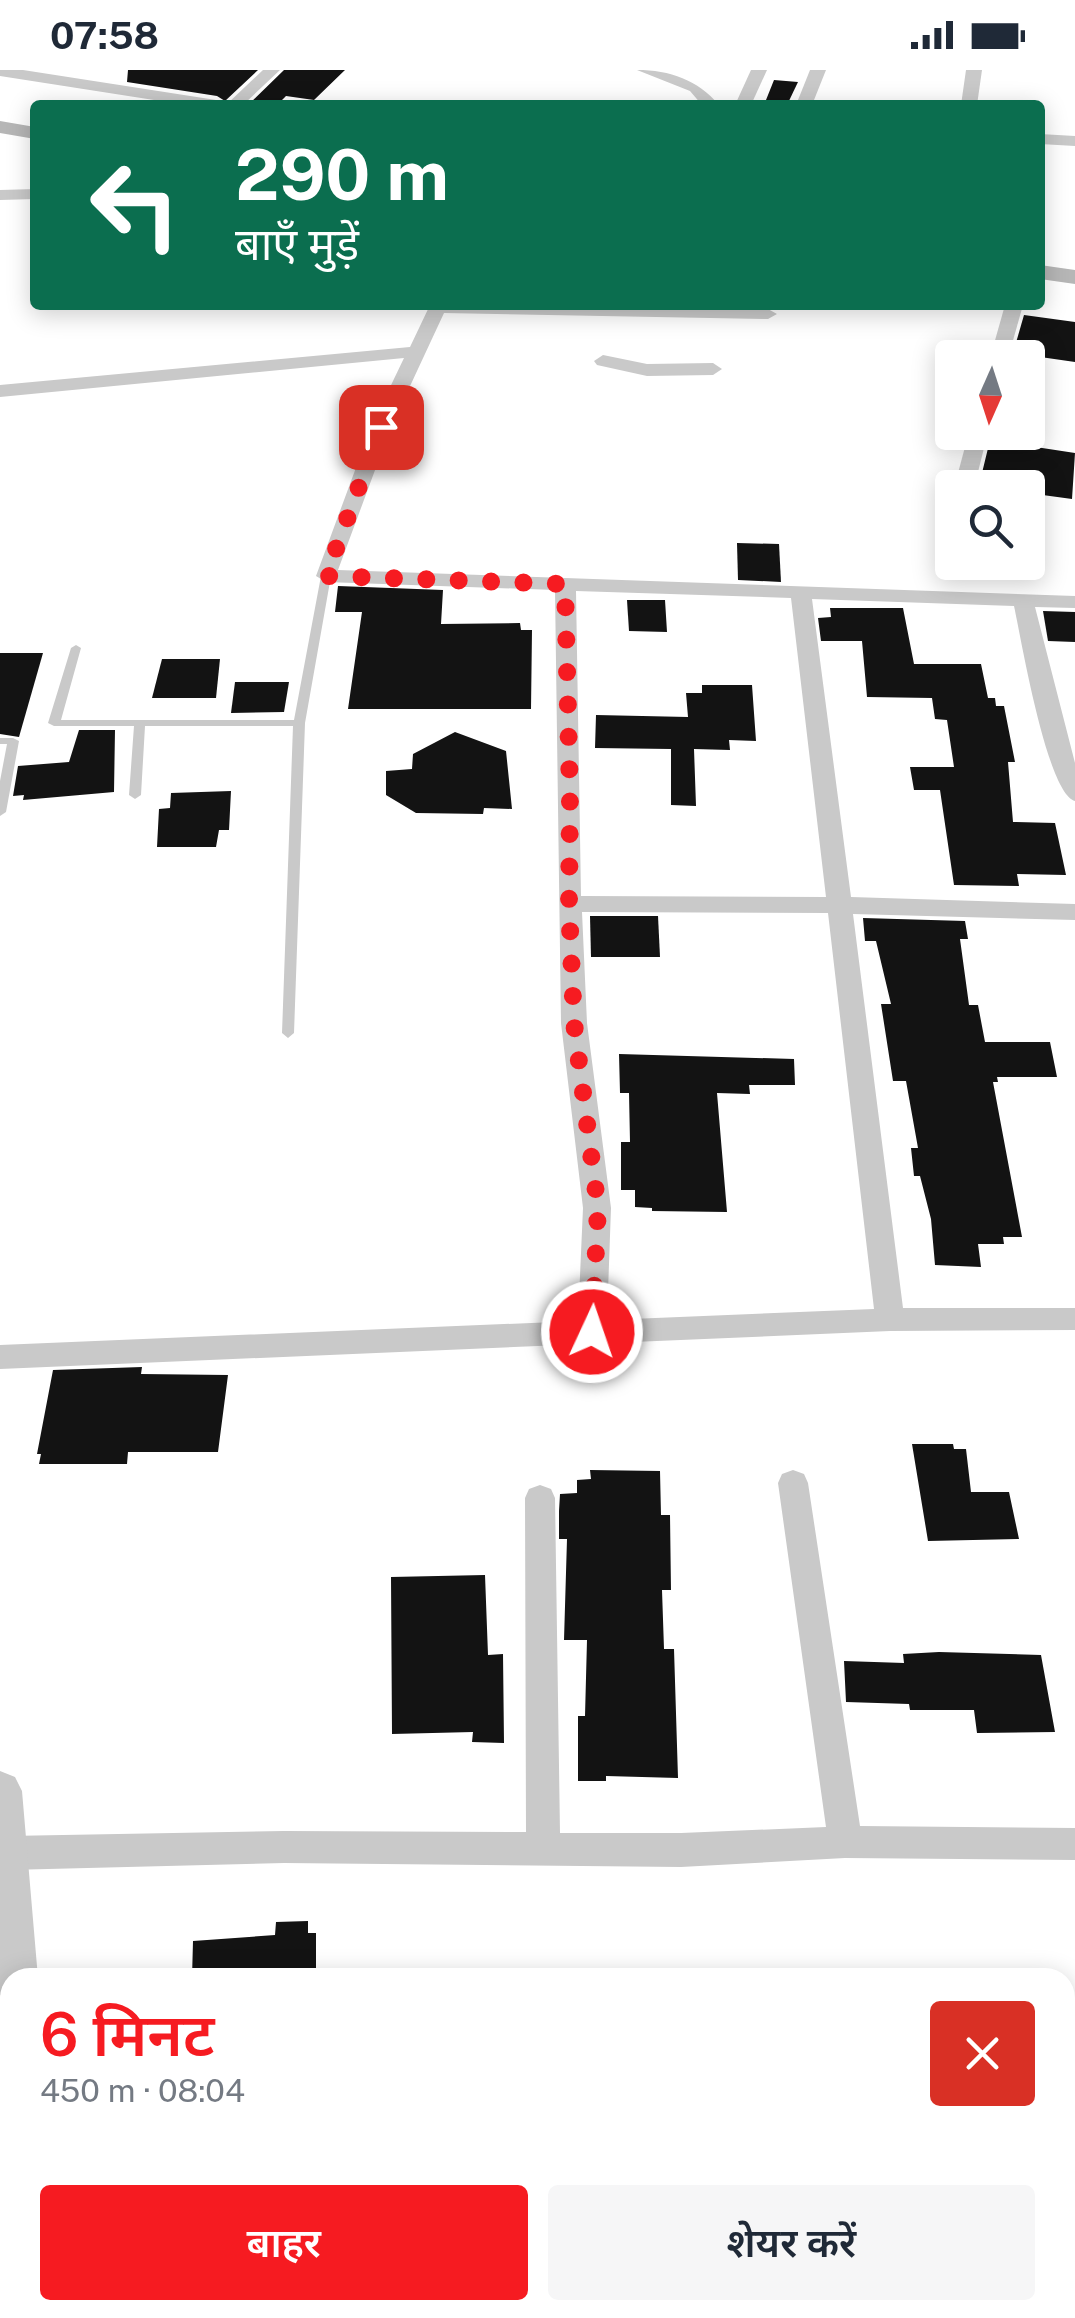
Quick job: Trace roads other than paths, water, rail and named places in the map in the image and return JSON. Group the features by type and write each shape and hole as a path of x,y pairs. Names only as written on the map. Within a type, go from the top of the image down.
{"main road":[{"path":"0,117 30,121"},
{"path":"0,127 30,132"},
{"path":"1045,273 1075,276"},
{"path":"1045,287 1075,290"}],"street":[{"path":"0,70 185,100"},
{"path":"239,100 272,70"},
{"path":"646,70 696,88 707,100"},
{"path":"744,100 759,70"},
{"path":"806,100 818,70"},
{"path":"970,100 974,70"},
{"path":"1045,139 1075,141"},
{"path":"0,196 30,194"},
{"path":"436,310 381,427 326,576 1075,602"},
{"path":"459,310 608,338 768,314"},
{"path":"1005,340 1013,310"},
{"path":"608,338 648,370 713,369"},
{"path":"0,391 415,352"},
{"path":"565,584 574,1023 598,1208 592,1332"},
{"path":"801,591 890,1320"},
{"path":"1024,599 1064,737 1075,794"},
{"path":"569,904 840,904 1075,912"},
{"path":"0,1357 890,1320 1075,1319"},
{"path":"793,1483 845,1842"},
{"path":"540,1498 543,1849"},
{"path":"0,1791 15,1968"},
{"path":"8,1853 284,1847 681,1850 845,1842 1075,1844"}],"lane":[{"path":"288,1033 299,723 326,576"},
{"path":"76,648 54,723 299,723"},
{"path":"135,795 140,723"},
{"path":"0,741 13,741 0,812"}]}
